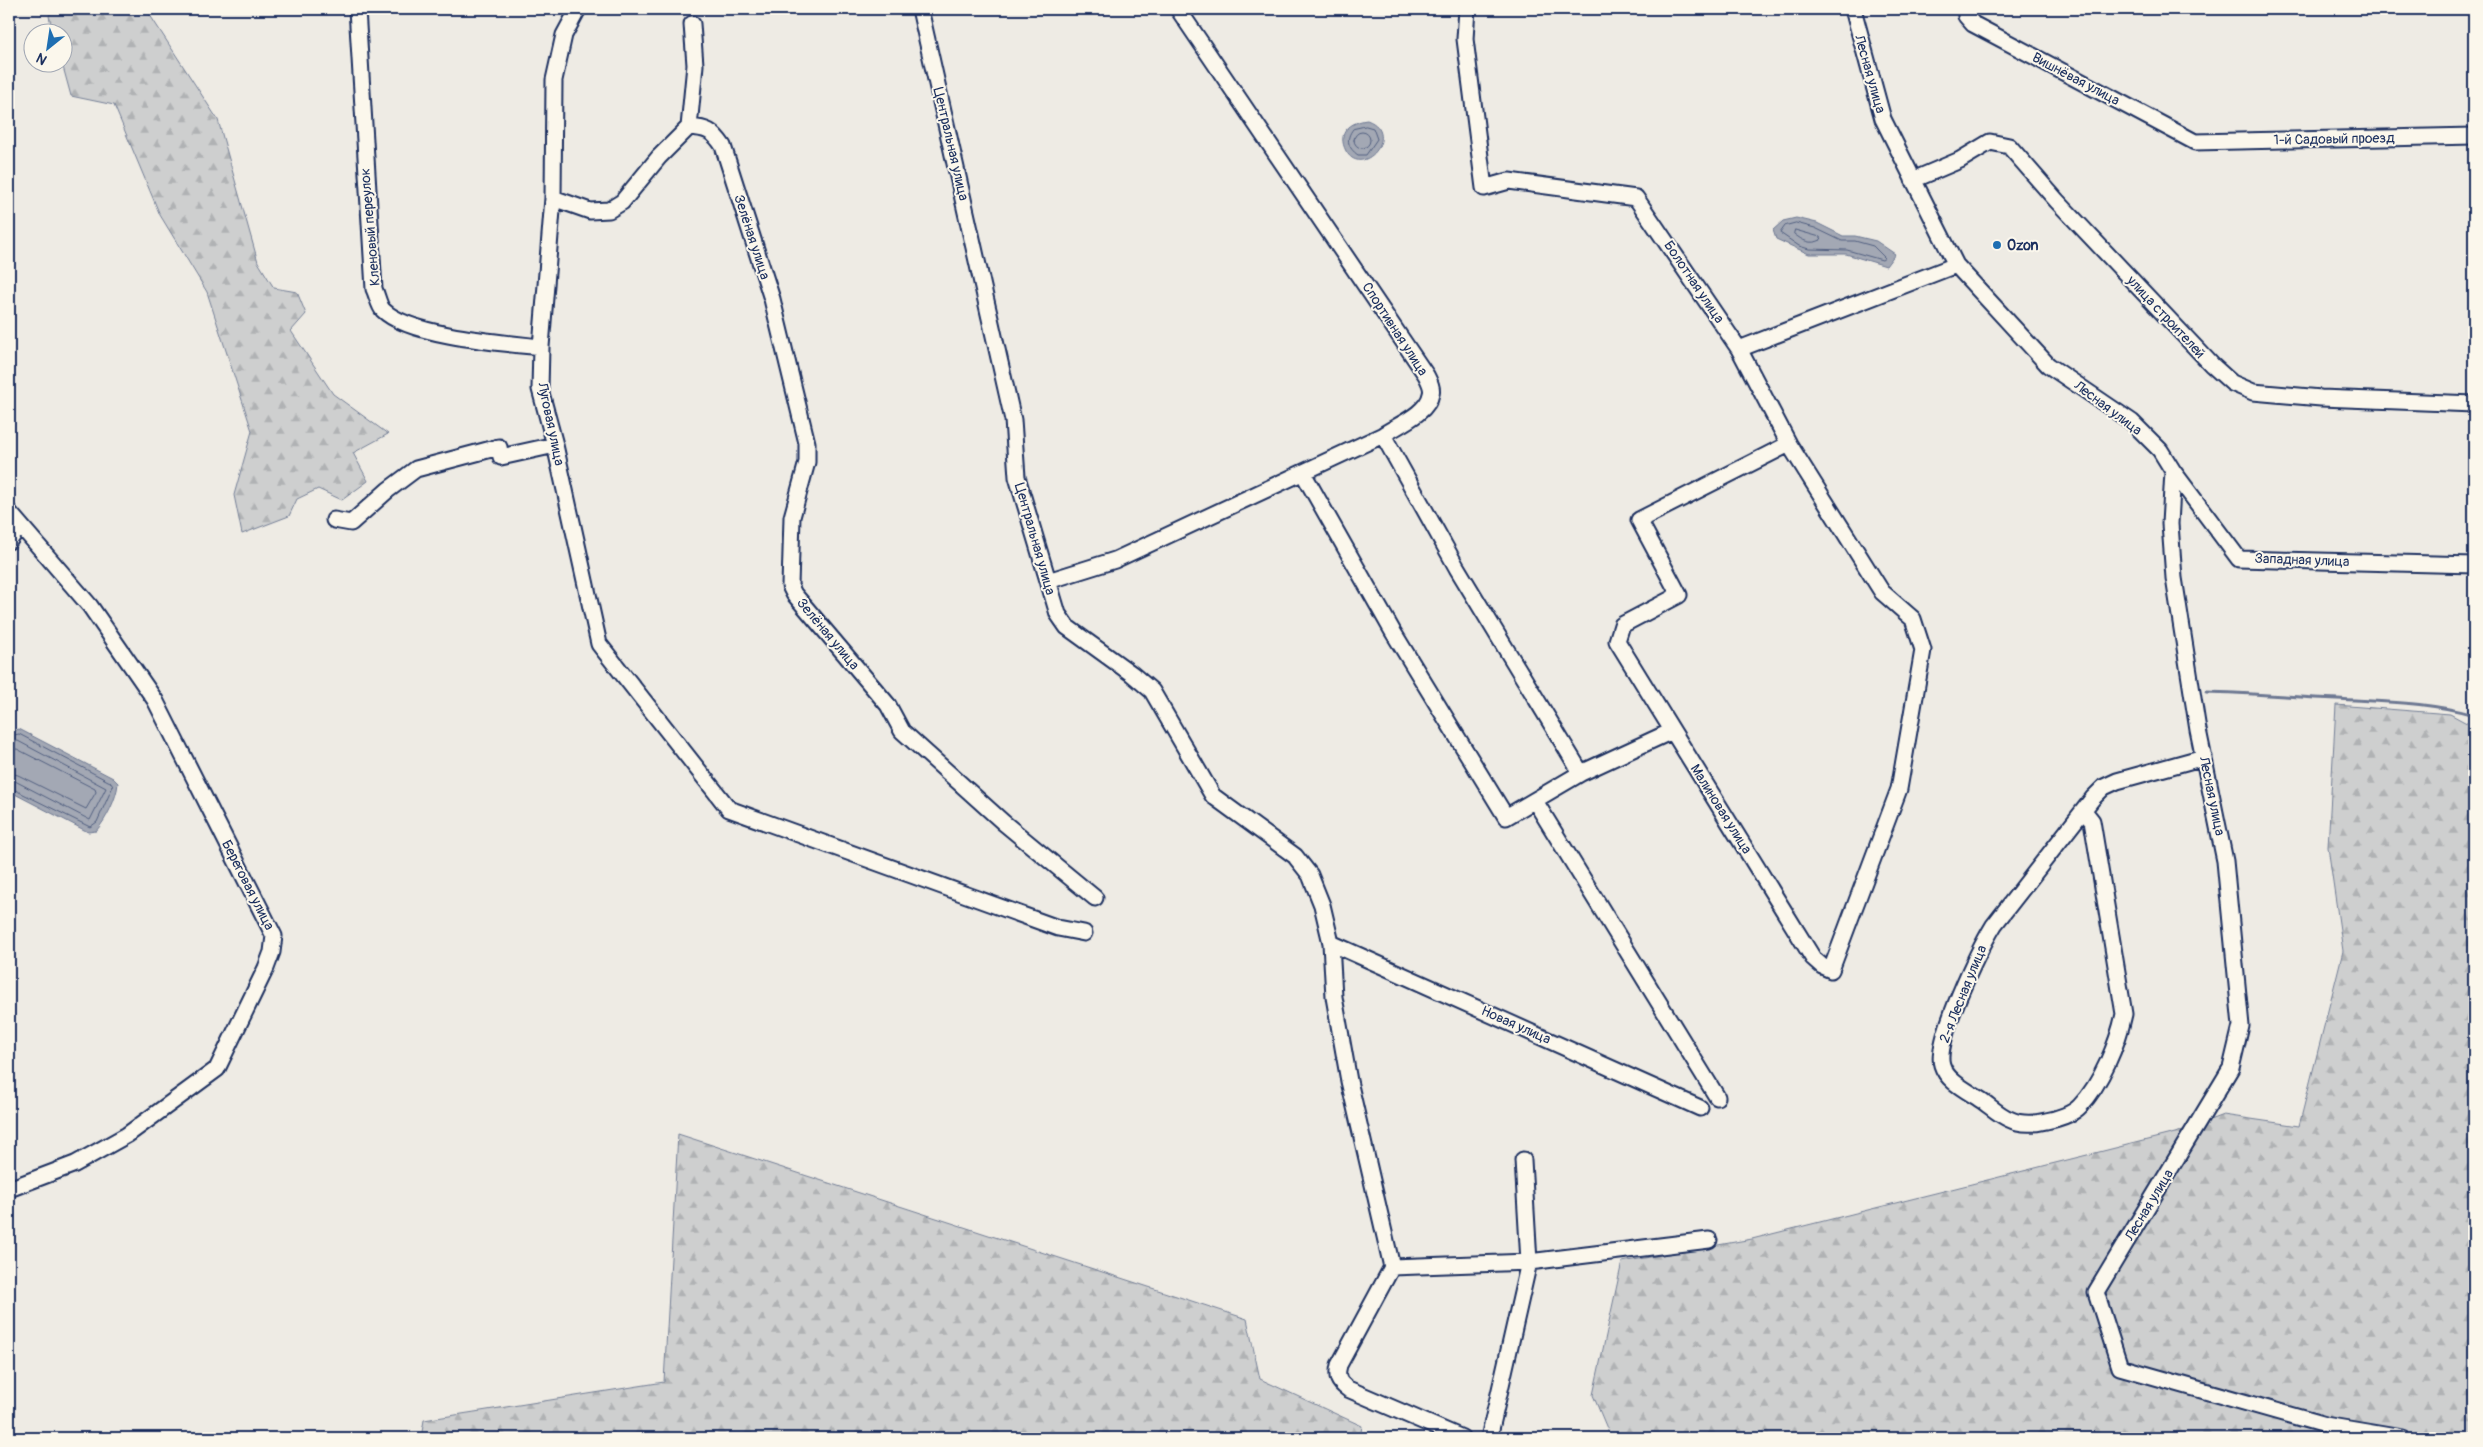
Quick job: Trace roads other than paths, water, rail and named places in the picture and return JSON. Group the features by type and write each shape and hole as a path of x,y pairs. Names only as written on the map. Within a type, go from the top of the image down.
{"street":[{"name":"Кленовый переулок","path":"357,9 374,289 382,309 400,322 421,328 541,347"},
{"name":"Луговая улица","path":"578,9 564,35 554,80 553,198 541,347 540,389 555,445 599,644 729,809 1058,928 1084,933"},
{"name":"Центральная улица","path":"920,9 1014,420 1017,478 1053,602 1067,627 1132,674 1152,691 1213,796 1294,856 1310,875 1322,905 1331,944 1334,997 1349,1081 1392,1267"},
{"name":"Спортивная улица","path":"1048,581 1114,560 1303,474 1383,435 1421,411 1428,402 1431,388 1426,375 1178,9"},
{"name":"Болотная улица","path":"1467,9 1466,39 1484,188 1509,181 1636,198 1740,349 1789,444 1882,592 1913,619 1923,650"},
{"name":"Лесная улица","path":"1853,9 1883,119 1956,265 2048,365 2132,422 2160,450 2173,471 2170,524 2174,578 2204,757 2225,861 2242,1026 2231,1068 2096,1292 2120,1367 2325,1425 2402,1438"},
{"name":"Вишнёвая улица","path":"1968,9 1966,16 1973,24 2195,142"},
{"path":"553,198 590,211 609,210 622,202 659,158 689,127 695,65 692,24"},
{"name":"Зелёная улица","path":"689,127 704,128 715,133 723,146 772,299 805,435 807,462 792,517 790,586 794,594 888,706 902,731 1004,823 1095,898"},
{"name":"1-й Садовый проезд","path":"2195,142 2474,136"},
{"name":"улица строителей","path":"1913,180 1960,160 1990,142 2009,146 2057,201 2212,366 2232,383 2253,392 2321,398 2474,404"},
{"path":"1740,349 1956,265"},
{"path":"1383,435 1457,568 1581,773"},
{"name":"Малиновая улица","path":"1789,444 1639,520 1679,595 1622,625 1617,642 1813,958 1822,966 1831,970 1899,790 1923,650"},
{"path":"334,520 351,523 388,490 416,469 498,447 501,457 555,445"},
{"name":"Западная улица","path":"2173,471 2239,558 2474,566"},
{"path":"1303,474 1393,632 1506,817 1581,773 1672,731"},
{"name":"Береговая улица","path":"9,512 90,606 155,700 274,936 272,952 266,968 218,1069 127,1135 75,1164 9,1189"},
{"path":"9,541 20,525"},
{"name":"2-я Лесная улица","path":"2084,811 2092,821 2124,1014 2120,1035 2095,1087 2079,1107 2055,1119 2032,1124 2009,1120 1952,1080 1942,1065 1941,1048 1981,947 1994,925 2084,811 2104,787 2117,781 2204,757"},
{"path":"1535,801 1717,1097"},
{"name":"Новая улица","path":"1331,944 1700,1108"},
{"path":"1489,1438 1529,1262 1523,1160"},
{"path":"1462,1438 1348,1389 1340,1383 1336,1375 1339,1365 1392,1267 1529,1262 1709,1240"}],"water":[{"path":"1367,120 1377,126 1381,134 1380,143 1376,151 1369,157 1361,160 1353,159 1343,144 1344,133 1356,123"},
{"path":"1796,218 1817,223 1843,236 1855,236 1876,241 1895,254 1886,266 1846,254 1809,254 1776,239 1773,230 1783,221"},
{"path":"19,729 113,778 118,783 116,795 110,809 96,831 88,832 9,791 9,733"}],"waterway":[{"path":"2206,692 2406,703 2440,707 2474,715"}],"place":[{"name":"Ozon","path":"1997,245"}]}
